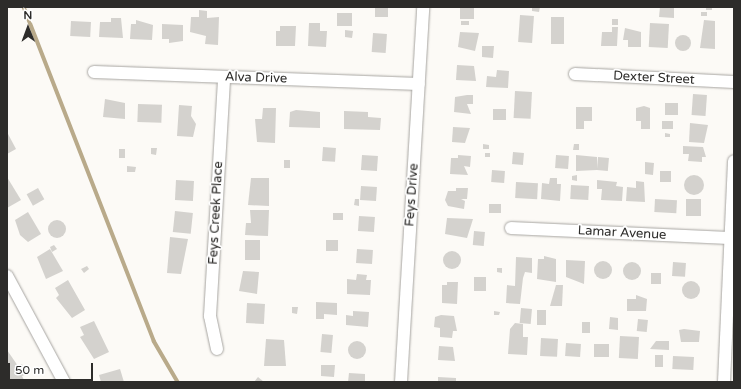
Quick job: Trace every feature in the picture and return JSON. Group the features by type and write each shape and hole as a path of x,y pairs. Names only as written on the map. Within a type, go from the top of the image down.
{"street":[{"name":"Feys Drive","path":"400,382 423,7"},
{"name":"Alva Drive","path":"94,72 419,84"},
{"name":"Dexter Street","path":"575,74 734,82"},
{"name":"Feys Creek Place","path":"217,349 210,316 224,77"},
{"path":"724,382 732,238 734,161"},
{"name":"Lamar Avenue","path":"511,228 732,238"},
{"path":"7,276 64,382"}],"building":[{"path":"375,7 388,7 388,17 375,17"},
{"path":"460,7 474,7 474,19 460,19"},
{"path":"532,7 540,7 539,12 532,11"},
{"path":"660,7 674,7 674,18 659,17"},
{"path":"706,7 712,7 712,10 706,10"},
{"path":"199,10 207,11 207,18 219,17 218,45 205,44 206,36 190,32 191,17 199,17"},
{"path":"701,12 707,12 707,16 701,16"},
{"path":"337,13 352,13 352,26 337,26"},
{"path":"520,15 534,16 532,43 518,42"},
{"path":"551,17 564,17 564,44 551,44"},
{"path":"111,18 121,18 123,38 99,37 100,22 111,22"},
{"path":"612,19 618,19 618,25 612,25"},
{"path":"136,20 153,25 152,40 130,39 131,24 136,24"},
{"path":"704,20 715,21 715,49 700,48"},
{"path":"71,21 91,22 90,37 70,36"},
{"path":"461,21 469,21 469,25 461,25"},
{"path":"309,23 320,23 320,31 327,31 326,47 308,46"},
{"path":"650,23 669,24 668,48 649,47"},
{"path":"162,24 183,25 183,41 169,43 169,39 162,39"},
{"path":"280,26 296,26 295,46 276,46 276,31 280,31"},
{"path":"612,27 618,27 617,46 601,46 602,32 612,32"},
{"path":"625,28 641,32 641,47 628,47 628,40 623,40"},
{"path":"345,30 353,31 352,38 345,37"},
{"path":"460,32 479,33 475,51 458,47"},
{"path":"373,33 387,34 386,53 372,52"},
{"path":"680,35 686,35 691,40 689,49 686,51 680,51 675,46 675,40"},
{"path":"482,46 494,46 493,58 482,57"},
{"path":"457,65 474,66 476,81 456,80"},
{"path":"497,70 509,71 508,88 486,87 487,76 496,77"},
{"path":"515,91 532,92 531,119 514,118"},
{"path":"693,94 707,95 706,116 692,115"},
{"path":"473,95 473,104 467,104 471,114 454,112 455,97"},
{"path":"105,99 125,103 125,119 103,117"},
{"path":"665,103 678,103 678,115 665,115"},
{"path":"138,104 162,105 161,123 137,122"},
{"path":"179,105 192,106 191,116 196,124 193,137 177,136"},
{"path":"644,106 650,108 650,129 641,129 641,121 636,121 636,108"},
{"path":"576,107 592,107 592,121 584,121 584,129 576,129"},
{"path":"263,108 276,108 275,143 257,142 255,119 262,119"},
{"path":"493,109 506,109 506,120 493,120"},
{"path":"296,110 320,112 320,128 289,127 290,112"},
{"path":"344,111 368,112 368,117 381,118 380,130 344,129"},
{"path":"662,121 673,121 673,129 662,129"},
{"path":"690,123 708,125 704,143 689,142"},
{"path":"453,127 470,128 465,143 452,142"},
{"path":"7,132 16,149 7,154"},
{"path":"665,133 670,134 670,137 665,137"},
{"path":"483,144 489,145 489,149 483,149"},
{"path":"574,144 579,144 579,150 573,150"},
{"path":"683,146 703,147 706,157 702,157 702,162 688,161 689,154 683,154"},
{"path":"323,147 336,148 335,162 322,161"},
{"path":"151,148 157,148 156,155 151,154"},
{"path":"119,149 125,149 125,158 119,158"},
{"path":"513,152 524,153 523,165 512,164"},
{"path":"485,153 490,153 490,157 485,157"},
{"path":"362,155 378,156 377,171 361,170"},
{"path":"458,155 471,156 470,167 464,166 468,175 450,174 451,158 458,158"},
{"path":"556,155 569,156 568,169 555,168"},
{"path":"576,155 597,157 597,170 576,171"},
{"path":"598,157 609,158 608,171 597,170"},
{"path":"284,160 290,160 290,168 284,168"},
{"path":"645,162 654,163 653,175 645,174"},
{"path":"127,166 136,167 135,172 127,172"},
{"path":"492,170 505,171 504,183 491,182"},
{"path":"660,171 671,171 671,182 660,182"},
{"path":"577,175 577,181 572,180 572,176"},
{"path":"690,175 698,175 704,181 704,189 698,195 690,195 684,189 684,181"},
{"path":"7,177 21,200 7,208"},
{"path":"251,178 269,178 269,206 248,205"},
{"path":"550,178 557,178 557,184 561,184 560,201 541,199 542,183 549,184"},
{"path":"176,180 194,181 193,201 175,200"},
{"path":"597,180 617,182 616,186 623,187 622,201 601,200 602,189 597,189"},
{"path":"636,181 644,182 645,202 626,201 627,187 636,188"},
{"path":"516,182 538,183 537,199 515,198"},
{"path":"571,185 589,186 588,200 570,199"},
{"path":"361,186 377,187 376,201 360,200"},
{"path":"38,188 44,199 33,206 27,194"},
{"path":"456,188 468,188 467,199 461,199 465,201 464,209 448,206 445,200 448,191 456,191"},
{"path":"355,199 359,199 359,206 354,205"},
{"path":"655,199 677,200 676,213 654,212"},
{"path":"686,199 701,199 701,216 686,216"},
{"path":"489,204 501,204 501,213 489,213"},
{"path":"250,210 269,210 268,236 245,235 246,223 251,223"},
{"path":"175,211 193,213 191,234 173,232"},
{"path":"28,212 41,234 28,242 20,235 15,220"},
{"path":"333,213 343,213 343,220 333,220"},
{"path":"359,216 375,217 374,232 358,231"},
{"path":"447,218 473,219 467,238 445,234"},
{"path":"57,220 63,223 66,229 63,235 57,238 51,235 48,229 51,223"},
{"path":"474,231 485,232 484,246 473,245"},
{"path":"170,237 188,239 181,274 167,273"},
{"path":"245,240 260,240 260,260 245,260"},
{"path":"326,240 338,240 338,251 326,251"},
{"path":"54,245 57,249 52,252 50,247"},
{"path":"50,249 63,271 46,279 37,257"},
{"path":"357,249 373,250 372,264 356,263"},
{"path":"452,251 458,254 461,260 458,266 452,269 446,266 443,260 446,254"},
{"path":"544,256 556,259 556,282 537,279 538,259 544,259"},
{"path":"516,257 532,258 532,273 525,272 520,304 506,303 507,285 515,286"},
{"path":"566,260 585,261 584,284 566,277"},
{"path":"603,261 609,264 612,270 609,276 603,279 597,276 594,270 597,264"},
{"path":"632,262 638,265 641,271 638,277 632,280 626,277 623,271 626,265"},
{"path":"673,262 686,263 685,277 672,276"},
{"path":"87,266 89,269 84,273 81,269"},
{"path":"497,268 502,268 502,273 497,272"},
{"path":"243,271 259,272 257,294 239,291"},
{"path":"651,273 661,273 661,284 651,284"},
{"path":"357,274 367,275 366,280 371,280 370,295 347,294 347,279 356,280"},
{"path":"474,277 486,277 486,291 474,291"},
{"path":"68,280 85,310 72,318 56,298 59,295 55,288"},
{"path":"691,281 697,284 700,290 697,296 691,299 685,296 682,290 685,284"},
{"path":"447,282 458,282 457,304 442,303 442,285 447,285"},
{"path":"556,285 563,285 562,306 550,306"},
{"path":"636,295 647,299 646,311 627,311 627,299 636,299"},
{"path":"316,302 337,303 337,315 324,314 324,319 316,319"},
{"path":"247,303 265,304 264,324 246,323"},
{"path":"292,307 298,307 297,314 292,313"},
{"path":"521,308 532,309 531,324 520,323"},
{"path":"537,310 546,310 546,325 537,325"},
{"path":"353,311 369,312 368,327 346,325 346,315 353,316"},
{"path":"494,311 500,312 499,315 494,315"},
{"path":"441,315 454,316 457,331 453,331 452,338 440,337 440,328 434,327 435,317"},
{"path":"610,317 618,318 618,330 609,329"},
{"path":"638,319 648,320 647,332 637,331"},
{"path":"94,321 109,352 94,359 80,337 84,335 80,327"},
{"path":"582,322 590,322 590,333 582,333"},
{"path":"515,323 523,324 523,337 528,337 527,355 508,354 510,329"},
{"path":"684,329 700,331 699,342 681,342 679,330"},
{"path":"322,334 333,335 331,353 320,352"},
{"path":"620,336 639,337 638,359 619,358"},
{"path":"541,338 558,339 557,357 540,356"},
{"path":"266,339 284,340 286,366 264,366"},
{"path":"357,341 363,344 366,350 363,356 357,359 351,356 348,350 351,344"},
{"path":"656,341 669,341 669,350 650,349"},
{"path":"566,343 581,344 580,357 565,356"},
{"path":"594,344 609,344 609,357 594,357"},
{"path":"439,346 453,347 455,361 438,360"},
{"path":"7,350 18,366 22,364 27,374 22,376 25,382 7,382"},
{"path":"655,355 663,355 663,367 655,367"},
{"path":"673,356 694,357 693,370 672,369"},
{"path":"321,365 335,365 334,377 321,376"},
{"path":"120,369 124,382 101,382 99,375"},
{"path":"349,373 365,374 365,382 348,382"},
{"path":"258,377 264,382 254,382"},
{"path":"438,377 456,378 456,382 438,382"}],"waterway":[{"path":"24,7 154,341 178,382"}]}
